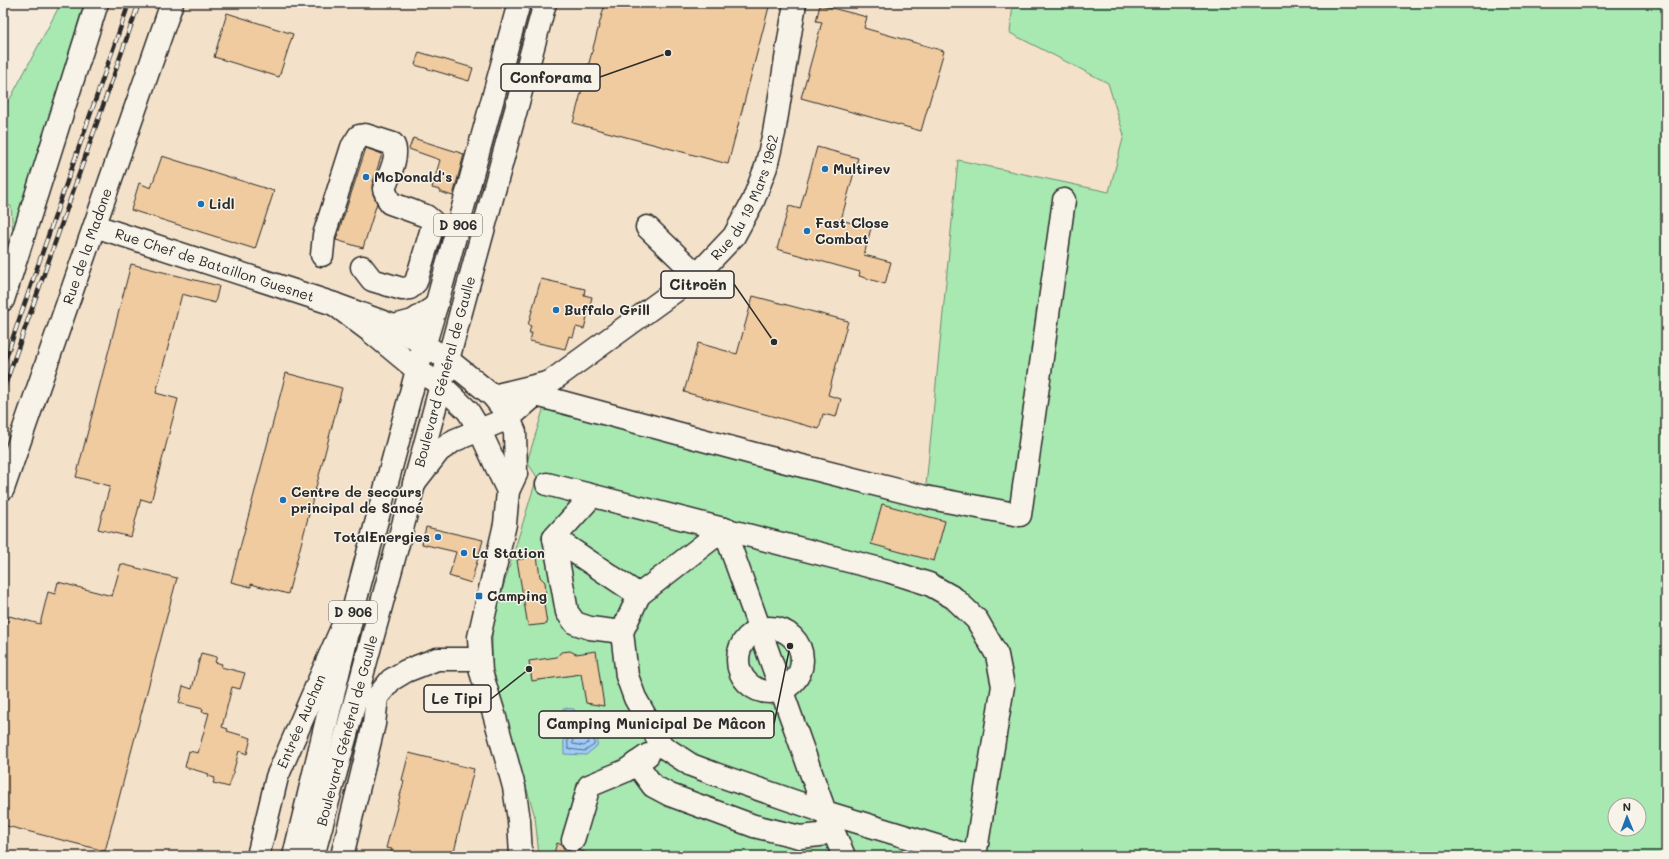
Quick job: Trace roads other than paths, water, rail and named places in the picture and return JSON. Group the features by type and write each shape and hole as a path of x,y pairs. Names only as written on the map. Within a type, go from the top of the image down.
{"street":[{"path":"3,300 97,3"},
{"name":"Rue de la Madone","path":"3,489 172,3"},
{"name":"Boulevard Général de Gaulle","path":"294,856 358,591 417,370 519,3"},
{"name":"Boulevard Général de Gaulle","path":"314,856 440,384 545,3"},
{"name":"Rue du 19 Mars 1962","path":"414,483 439,451 454,440 509,418 543,388 697,275 734,236 753,201 766,167 774,133 795,3"},
{"path":"322,255 324,235 352,147 359,136 365,135 395,146 396,153 384,189 390,203 426,216 432,221 432,228 416,282 410,288 402,289 372,280 362,267"},
{"path":"543,388 755,454 925,497 1020,515 1064,200"},
{"name":"Rue Chef de Bataillon Guesnet","path":"95,226 334,304 394,326 447,359 493,396 509,418 515,432 516,474 508,491"},
{"path":"647,227 697,275"},
{"name":"Rue Chef de Bataillon Guesnet","path":"334,304 370,331 417,370 440,384 468,411 479,429 508,491"},
{"path":"394,326 413,321 436,306"},
{"name":"Rue du 19 Mars 1962","path":"493,396 543,388"},
{"path":"479,429 493,396"},
{"path":"547,484 888,571 929,584 954,598 977,620 997,655 1003,686 975,856"},
{"path":"508,491 505,524 479,637 481,672 514,787 519,820 521,856"},
{"path":"554,538 592,496"},
{"path":"724,529 639,595 622,632 627,676 635,698 662,746 697,767 829,820 969,856"},
{"path":"724,529 781,691 844,856"},
{"path":"554,538 639,595"},
{"path":"554,538 567,612 575,623 590,628 622,632"},
{"name":"Entrée Auchan","path":"258,856 277,777 358,591"},
{"path":"759,629 780,629 789,633 796,640 801,649 803,658 799,676 794,682 781,691 771,693 761,692 752,687 740,673 738,654 741,646 752,633 759,629"},
{"path":"342,856 374,724 378,697 390,680 406,671 437,659 480,659"},
{"path":"573,840 589,786 625,771 662,746"},
{"path":"636,763 653,786 754,826 800,837 820,835 829,820"}],"water":[{"path":"563,708 574,709 576,717 592,722 597,729 597,746 586,755 564,754"}],"railway":[{"path":"3,366 129,3"},
{"path":"3,391 139,3"}],"place":[{"name":"Conforama","path":"668,53"},
{"name":"Multirev","path":"825,169"},
{"name":"McDonald's","path":"366,177"},
{"name":"Lidl","path":"201,204"},
{"name":"Fast Close Combat","path":"807,231"},
{"name":"Buffalo Grill","path":"556,310"},
{"name":"Citroën","path":"774,342"},
{"name":"Centre de secours principal de Sancé","path":"283,500"},
{"name":"TotalEnergies","path":"438,537"},
{"name":"La Station","path":"464,553"},
{"name":"Camping","path":"479,596"},
{"name":"Camping Municipal De Mâcon","path":"790,646"},
{"name":"Le Tipi","path":"529,669"}]}
